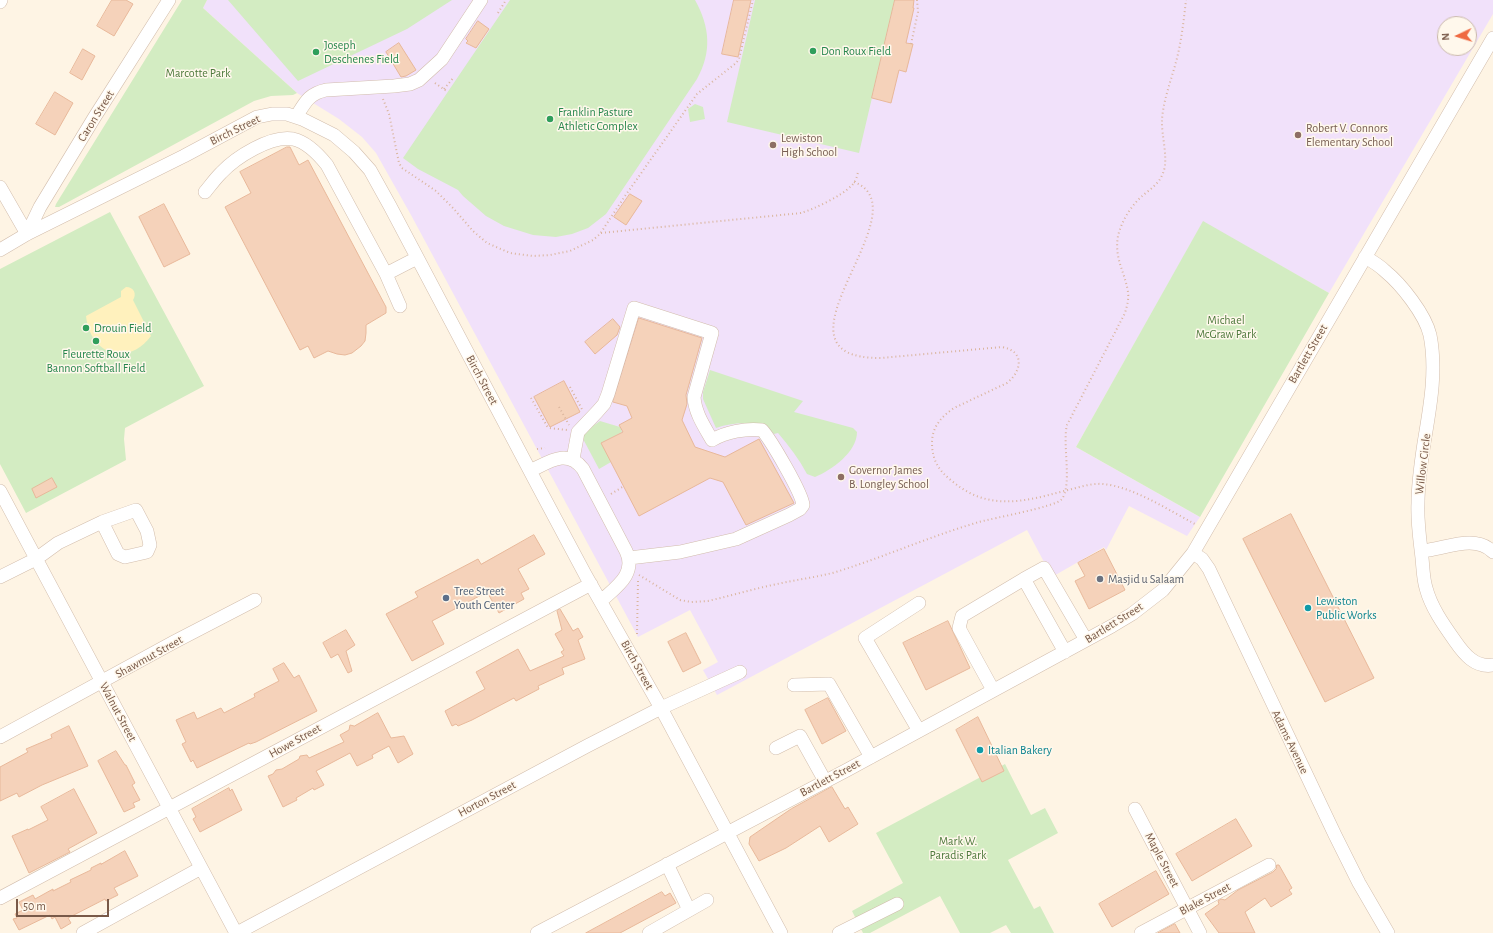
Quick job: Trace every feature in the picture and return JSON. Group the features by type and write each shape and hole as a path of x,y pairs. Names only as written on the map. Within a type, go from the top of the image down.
{"street":[{"name":"Caron Street","path":"27,234 40,207 169,0"},
{"path":"296,117 309,97 317,92 326,90 377,88 410,84 424,76 442,59 481,0"},
{"name":"Bartlett Street","path":"538,933 871,757 1065,652 1132,614 1163,590 1193,553 1493,38"},
{"name":"Birch Street","path":"0,250 27,234 184,156 257,117 272,114 287,114 296,117 334,135 354,152 370,170 379,185 530,471 591,584 661,708 781,933"},
{"path":"205,192 221,172 243,155 267,143 282,139 294,139 307,146 319,154 327,165 386,274 400,306"},
{"path":"0,187 27,234"},
{"name":"Willow Circle","path":"1365,257 1384,270 1397,282 1425,322 1430,334 1432,353 1431,407 1422,464 1418,504 1418,524 1426,588 1432,605 1460,649 1472,661 1479,664 1493,665"},
{"path":"386,274 417,258"},
{"path":"572,459 578,432 604,404 634,308 712,333 694,397 698,413 712,440 728,433 745,430 762,430 803,500 803,505 800,509 754,532 736,539 680,552 629,558"},
{"path":"530,471 559,458 577,461 583,469 629,558 630,565 624,578 601,601"},
{"name":"Walnut Street","path":"0,490 237,933"},
{"path":"0,577 36,558 58,543 102,522"},
{"path":"1429,550 1468,543 1484,545 1493,552"},
{"name":"Adams Avenue","path":"1193,553 1202,559 1209,569 1334,835 1359,883 1388,933"},
{"path":"993,690 959,628 962,616 1044,568 1086,640"},
{"path":"1024,579 1065,652"},
{"name":"Howe Street","path":"0,898 591,584"},
{"name":"Shawmut Street","path":"0,738 174,642 256,600"},
{"path":"919,731 865,638 920,603"},
{"name":"Horton Street","path":"237,933 661,708 740,672"},
{"path":"794,685 829,684 871,757"},
{"path":"776,748 800,736 825,781"},
{"name":"Maple Street","path":"1135,809 1200,933"},
{"path":"667,864 690,910"},
{"name":"Blake Street","path":"1142,933 1269,865"},
{"path":"83,933 201,868"},
{"path":"649,933 707,900"},
{"path":"839,933 897,904"}],"path":[{"path":"498,13 506,0"},
{"path":"377,88 389,114 399,164 402,168 436,191 445,199 480,239 510,253 542,256 560,254 593,240 601,233 693,98 705,86 739,60 753,0"},
{"path":"911,44 918,12 917,0"},
{"path":"638,574 680,600 692,602 708,601 837,571 973,524 1056,503 1061,499 1065,491 1067,476 1067,425 1125,313 1128,303 1127,286 1118,259 1117,248 1119,235 1132,206 1159,181 1164,172 1165,164 1162,119 1164,101 1178,55 1186,0"},
{"path":"424,76 448,92"},
{"path":"444,89 454,77"},
{"path":"601,233 801,212 821,205 847,190 854,182 858,172"},
{"path":"854,182 865,189 873,199 874,214 862,247 838,303 834,318 833,332 837,343 841,348 853,355 871,358 995,346 1012,350 1019,363 1019,368 1013,378 998,389 954,408 937,424 932,438 932,452 939,469 955,484 971,494 985,500 1012,502 1089,485 1104,484 1148,499 1195,524"},
{"path":"570,387 588,422"},
{"path":"532,398 546,426 549,428 578,432"},
{"path":"559,407 568,425 578,432"},
{"path":"608,495 624,486"},
{"path":"634,578 638,574"},
{"path":"636,634 638,574"}],"shaded area":[{"path":"207,0 1493,0 1493,14 1477,41 1477,16 1437,16 1437,56 1468,56 1329,293 1203,222 1076,447 1200,517 1187,536 1129,506 1106,550 1104,547 1052,577 1027,530 717,695 703,670 718,662 690,610 638,637 411,215 376,153 362,137 339,119 297,93 203,8"}],"green space":[{"name":"Marcotte Park","path":"182,0 207,0 203,8 297,93 293,95 271,96 254,101 59,207 55,207 56,204"},
{"name":"Joseph Deschenes Field","path":"228,0 452,0 407,29 298,81"},
{"name":"Franklin Pasture Athletic Complex","path":"510,0 695,0 704,20 707,49 702,69 697,79 606,214 588,228 572,234 556,237 533,235 504,226 486,216 458,190 418,169 403,158"},
{"name":"Don Roux Field","path":"755,0 895,0 859,153 727,122"},
{"path":"695,104 703,107 705,119 690,122 688,109"},
{"name":"Drouin Field","path":"110,212 204,386 125,428 124,439 126,460 26,513 0,464 0,269"},
{"name":"Michael McGraw Park","path":"1203,221 1329,293 1200,517 1076,447"},
{"path":"710,370 803,401 794,412 853,428 857,432 853,446 836,465 815,477 807,474 778,433 774,434 768,427 742,423 716,428 703,399 703,392"},
{"path":"600,421 620,427 622,432 602,443 611,462 599,469 582,437 583,433"},
{"name":"Mark W. Paradis Park","path":"1005,764 1031,815 1045,808 1058,833 1008,860 1034,909 1040,906 1054,933 1011,933 1006,925 990,933 960,933 940,896 870,933 863,933 852,911 903,883 876,833"}],"sand":[{"path":"126,287 131,288 134,291 135,295 133,300 151,336 141,346 131,352 121,354 111,352 94,340 89,329 86,316 121,297 121,291"}],"building":[{"path":"112,0 126,0 133,4 114,36 97,26"},
{"path":"734,0 751,0 738,57 722,54"},
{"path":"895,0 914,0 914,8 906,43 913,44 906,72 899,70 891,103 872,98"},
{"path":"478,21 489,29 476,48 466,43 468,41 466,39"},
{"path":"399,43 416,70 406,76 401,77 386,52"},
{"path":"83,49 95,56 82,80 70,73"},
{"path":"55,92 73,103 55,135 36,124"},
{"path":"287,147 290,147 299,165 308,160 386,307 386,313 366,325 365,341 352,353 345,355 328,351 314,358 308,346 300,350 225,207 251,193 240,172"},
{"path":"630,194 642,201 626,225 614,217"},
{"path":"164,204 190,254 164,267 139,217"},
{"path":"639,318 702,338 686,395 687,404 682,420 695,447 725,457 759,439 794,503 746,525 723,482 710,478 639,516 601,443 623,432 619,425 632,418 627,406 613,402"},
{"path":"613,319 620,327 617,335 595,354 585,342"},
{"path":"564,381 580,412 550,427 534,397"},
{"path":"52,478 57,487 36,498 32,489"},
{"name":"Lewiston Public Works","path":"1291,514 1374,678 1325,702 1243,539"},
{"name":"Tree Street Youth Center","path":"534,535 545,554 518,569 529,589 521,593 524,599 499,613 487,592 432,621 444,644 412,661 386,614 418,597 415,592 478,559 481,564"},
{"name":"Masjid u Salaam","path":"1104,549 1125,590 1089,609 1075,581 1085,576 1078,563"},
{"path":"560,609 573,631 578,628 583,637 578,640 585,659 562,668 564,674 538,686 539,689 516,701 514,698 472,720 458,726 456,724 452,726 445,711 485,689 476,672 518,649 530,671 564,656 561,652 564,650 555,634 562,630 557,611"},
{"path":"948,621 970,668 926,690 903,643"},
{"path":"346,630 355,645 346,651 352,671 348,673 338,654 331,658 323,643"},
{"path":"686,633 701,663 683,672 668,642"},
{"path":"284,663 294,678 299,675 317,711 256,742 249,743 197,768 193,760 191,762 182,744 186,742 176,720 194,712 197,719 221,708 224,713 255,697 254,694 279,681 273,669"},
{"path":"828,698 846,731 822,744 805,710"},
{"path":"378,713 391,738 404,736 413,754 398,763 389,746 372,755 373,758 357,766 350,753 316,771 324,785 314,790 313,788 296,798 297,800 283,807 268,776 273,774 276,770 282,769 299,759 300,756 307,755 309,758 344,742 340,735 349,730 350,725 354,726"},
{"name":"Italian Bakery","path":"978,717 1004,771 982,782 956,730"},
{"path":"69,726 88,766 42,785 19,797 17,793 0,801 0,767 28,752 26,749 52,738 51,735"},
{"path":"116,751 126,765 135,783 132,785 140,800 133,803 135,807 124,812 98,761"},
{"path":"832,787 845,809 848,807 858,824 829,842 820,826 786,848 759,861 749,844 750,837 791,809"},
{"path":"229,788 230,791 232,789 242,810 200,832 193,819 196,817 192,809"},
{"path":"74,789 97,833 68,849 70,852 29,873 12,836 48,820 41,807"},
{"path":"1236,819 1252,846 1192,881 1176,854"},
{"path":"125,851 138,876 114,888 118,895 106,901 105,899 68,918 71,923 61,929 55,917 52,919 50,915 19,930 13,919 17,918 15,914 23,910 19,902 33,895 35,899 53,889 53,891 71,882 70,880 91,870 91,868"},
{"path":"1277,865 1279,865 1292,888 1289,890 1292,894 1271,907 1265,898 1245,912 1255,933 1219,933 1205,914 1219,904 1218,901 1221,899 1225,900 1238,890 1273,872"},
{"path":"1156,871 1169,894 1112,927 1099,904"},
{"path":"662,892 665,896 670,893 676,903 620,933 586,933"},
{"path":"1175,924 1180,933 1158,933"}],"place":[{"name":"Don Roux Field","path":"813,51"},
{"name":"Joseph Deschenes Field","path":"316,52"},
{"name":"Franklin Pasture Athletic Complex","path":"550,119"},
{"name":"Robert V. Connors Elementary School","path":"1298,135"},
{"name":"Lewiston High School","path":"773,145"},
{"name":"Drouin Field","path":"86,328"},
{"name":"Fleurette Roux Bannon Softball Field","path":"96,341"},
{"name":"Governor James B. Longley School","path":"841,477"},
{"name":"Masjid u Salaam","path":"1100,579"},
{"name":"Tree Street Youth Center","path":"446,598"},
{"name":"Lewiston Public Works","path":"1308,608"},
{"name":"Italian Bakery","path":"980,750"}]}
